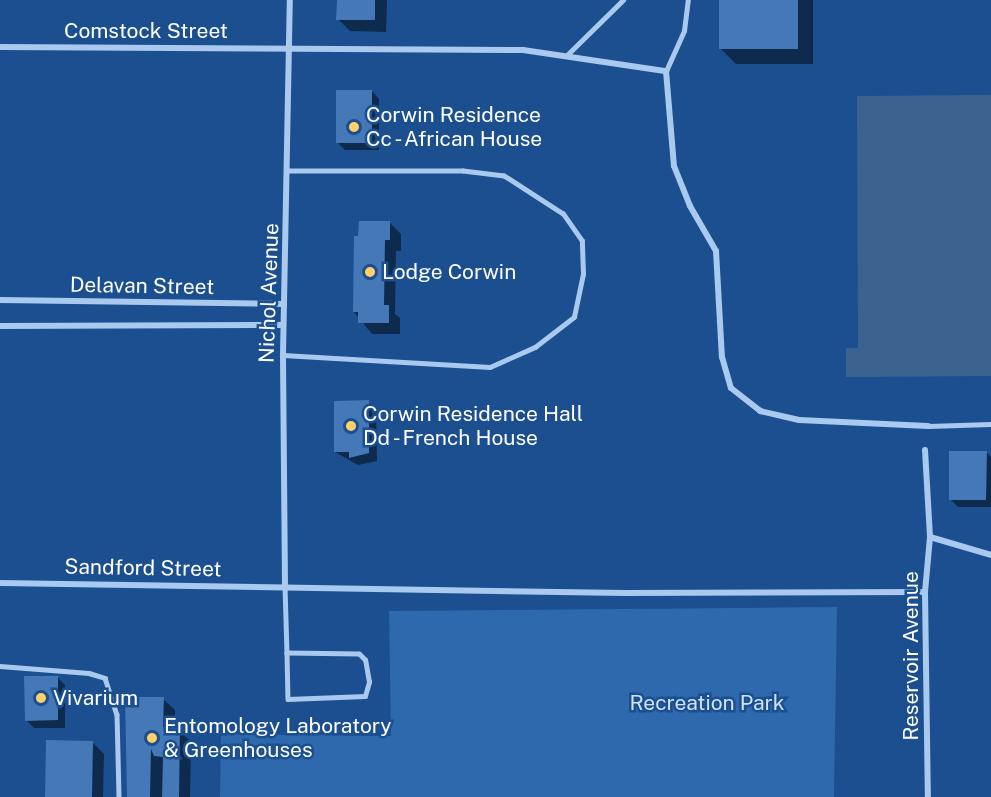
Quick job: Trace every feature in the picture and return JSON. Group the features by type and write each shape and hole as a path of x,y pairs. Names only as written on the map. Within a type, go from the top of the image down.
{"street":[{"name":"Nichol Avenue","path":"285,586 283,325 289,171 290,0"},
{"name":"Comstock Street","path":"0,47 523,50 568,54 666,71"},
{"path":"666,71 674,166 690,206 716,251 722,357 731,388 760,411 799,420 928,426"},
{"name":"Delavan Street","path":"0,300 284,304"},
{"name":"Delavan Street","path":"0,326 283,325"},
{"name":"Reservoir Avenue","path":"925,450 930,537 925,592 928,797"},
{"path":"930,537 991,555"},
{"name":"Sandford Street","path":"0,583 625,593 925,592"}],"lane":[{"path":"568,54 623,0"},
{"path":"666,71 684,31 688,0"},
{"path":"283,355 490,368 535,347 574,317 583,274 582,241 563,214 504,176 463,171 289,171"},
{"path":"928,426 991,424"},
{"path":"285,586 288,699 365,696 369,682 365,660 359,654 287,653"},
{"path":"0,666 88,673 105,678 117,714 119,797"}],"green space":[{"name":"Recreation Park","path":"837,607 834,797 220,797 221,734 391,736 389,611"}],"shaded area":[{"path":"991,95 991,376 846,377 846,348 858,348 857,96"}],"building":[{"path":"337,0 375,0 375,20 336,20"},
{"path":"719,0 798,0 798,49 719,49"},
{"name":"Corwin Residence Cc - African House","path":"336,90 372,90 372,143 336,143"},
{"name":"Lodge Corwin","path":"359,221 390,221 390,240 385,240 384,305 389,305 389,323 358,323 358,312 353,312 354,236 358,236"},
{"name":"Corwin Residence Hall Dd - French House","path":"369,400 369,453 349,458 349,452 334,452 334,401"},
{"path":"949,451 987,451 986,500 949,500"},
{"name":"Vivarium","path":"24,676 58,676 58,720 25,721"},
{"name":"Entomology Laboratory & Greenhouses","path":"125,697 164,697 163,727 180,727 179,797 162,797 163,757 154,756 151,749 150,797 127,797"},
{"path":"46,740 93,741 92,797 45,797"}],"place":[{"name":"Corwin Residence Cc - African House","path":"354,127"},
{"name":"Lodge Corwin","path":"370,272"},
{"name":"Corwin Residence Hall Dd - French House","path":"351,426"},
{"name":"Vivarium","path":"41,698"},
{"name":"Entomology Laboratory & Greenhouses","path":"152,738"}]}
